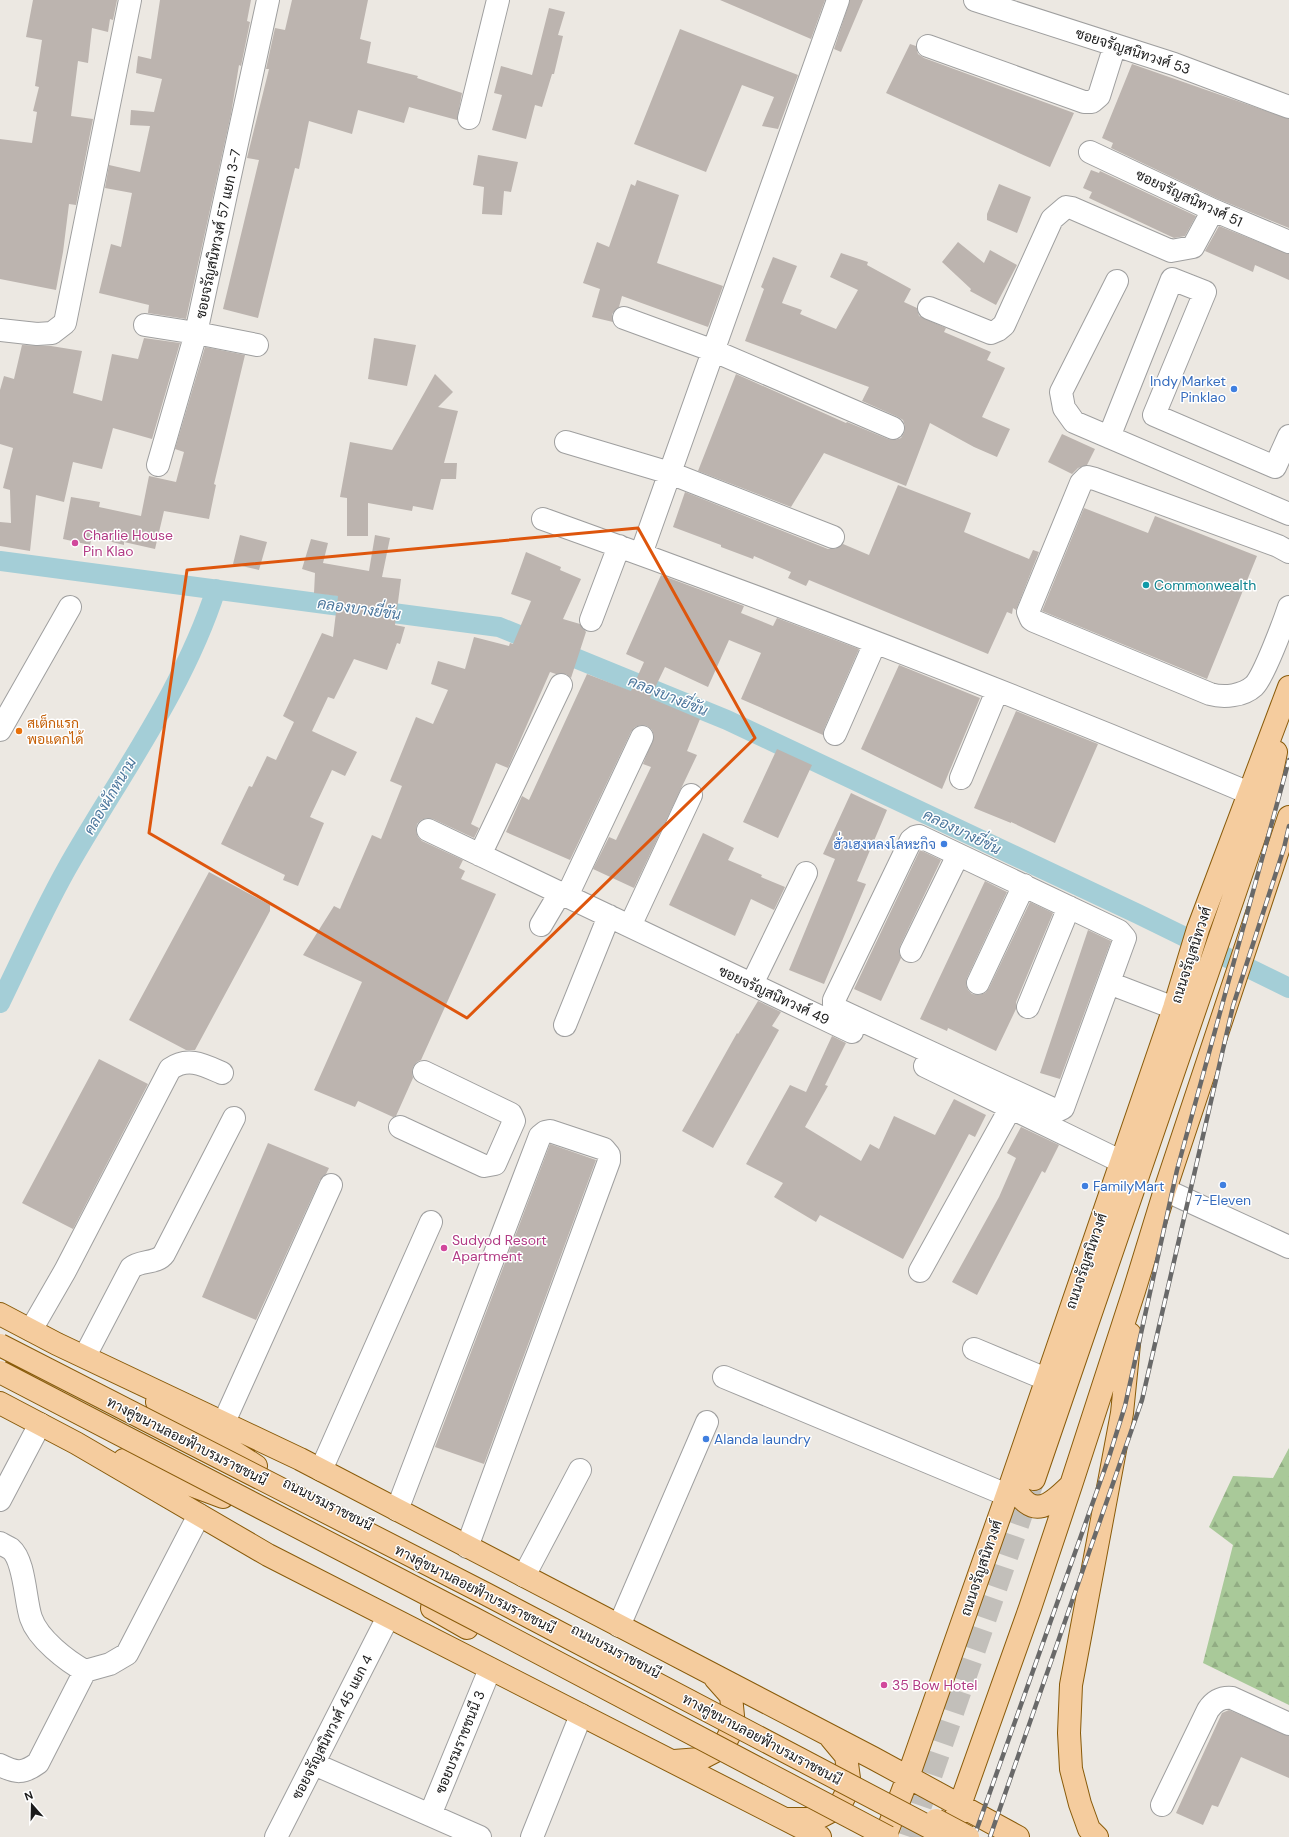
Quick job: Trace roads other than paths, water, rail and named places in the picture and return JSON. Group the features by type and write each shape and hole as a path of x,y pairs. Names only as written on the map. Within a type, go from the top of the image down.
{"main road":[{"name":"ถนนจรัญสนิทวงศ์","path":"885,1837 908,1777 1007,1495 1120,1161 1174,1008 1199,965 1220,936 1289,687"},
{"name":"ถนนจรัญสนิทวงศ์","path":"1034,1479 1199,965 1198,929 1257,799 1289,690"},
{"name":"ถนนจรัญสนิทวงศ์","path":"1257,799 1289,761"},
{"path":"948,1837 1030,1608 1134,1291 1165,1190 1289,817"},
{"path":"1097,1837 1089,1829 1080,1804 1071,1769 1069,1733 1071,1685 1122,1413 1134,1291"},
{"name":"ถนนบรมราชชนนี","path":"0,1314 320,1470 908,1777 1018,1837"},
{"name":"ทางคู่ขนานลอยฟ้าบรมราชชนนี","path":"0,1345 486,1594 948,1837"},
{"name":"ถนนบรมราชชนนี","path":"93,1360 220,1444 286,1483 490,1584 968,1837"},
{"name":"ทางคู่ขนานลอยฟ้าบรมราชชนนี","path":"0,1372 474,1618 888,1837"},
{"path":"0,1403 76,1444 268,1555 788,1819 820,1837"},
{"path":"76,1444 195,1486 236,1503 467,1628 863,1837"},
{"path":"1016,1466 1018,1492 1022,1500 1031,1506 1040,1507 1051,1503 1071,1485"},
{"path":"674,1761 700,1759 723,1747 734,1726 730,1696 715,1677"},
{"path":"788,1819 816,1819 839,1807 850,1786 846,1756 829,1736"}],"street":[{"path":"0,330 52,334 65,323 130,0"},
{"name":"ซอยจรัญสนิทวงศ์ 57 แยก 3-7","path":"158,464 196,333 268,0"},
{"path":"469,118 498,0"},
{"path":"641,554 838,0"},
{"name":"ซอยจรัญสนิทวงศ์ 53","path":"975,0 1174,64 1289,107"},
{"path":"928,46 1084,102 1092,102 1098,96 1115,45"},
{"name":"ซอยจรัญสนิทวงศ์ 51","path":"1090,152 1212,210 1289,242"},
{"path":"929,308 991,333 998,330 1004,325 1052,219 1066,207 1072,208 1170,251 1193,247 1212,210"},
{"path":"1109,437 1172,278 1205,292 1154,415 1275,467 1289,436"},
{"path":"1117,281 1061,392 1064,408 1074,422 1289,514"},
{"path":"624,318 714,351 893,428"},
{"path":"145,325 257,345"},
{"path":"566,442 670,473 833,537"},
{"path":"1288,615 1255,684 1243,692 1222,696 1210,694 1034,621 1031,619 1028,612 1081,483 1087,477 1278,546 1289,552"},
{"path":"543,519 723,583 997,691 1257,799"},
{"path":"590,620 619,546"},
{"path":"0,730 70,608"},
{"path":"835,734 875,643"},
{"path":"480,855 561,685"},
{"path":"961,778 997,691"},
{"path":"542,925 563,895 642,738"},
{"path":"630,926 691,795"},
{"name":"ซอยจรัญสนิทวงศ์ 49","path":"428,830 1011,1107 1120,1161"},
{"path":"919,836 958,855 1120,931 1124,935 1125,938 1063,1108 1059,1110 835,1007 834,1000 912,838 919,836"},
{"path":"911,951 958,855"},
{"path":"752,984 806,873"},
{"path":"978,983 1024,885"},
{"path":"1028,1007 1069,907"},
{"path":"565,1025 608,916"},
{"path":"1109,983 1174,1008"},
{"path":"31,1330 65,1271 170,1069 177,1065 192,1062 200,1063 222,1073"},
{"path":"400,1126 484,1166 495,1164 514,1121 511,1114 424,1072"},
{"path":"920,1271 1011,1107"},
{"path":"93,1360 131,1268 141,1262 160,1258 164,1254 234,1118"},
{"path":"397,1510 540,1136 545,1132 550,1131 604,1149 609,1155 609,1162 467,1547"},
{"path":"224,1422 331,1185"},
{"path":"1165,1190 1289,1247"},
{"path":"320,1470 431,1222"},
{"path":"974,1349 1046,1379"},
{"path":"724,1377 1007,1495"},
{"path":"619,1626 707,1422"},
{"path":"0,1500 40,1424"},
{"path":"524,1576 580,1470"},
{"path":"0,1543 11,1549 18,1558 32,1620 50,1646 74,1665 85,1671 110,1664 127,1654 199,1515"},
{"name":"ซอยจรัญสนิทวงศ์ 45 แยก 4","path":"276,1837 388,1617"},
{"name":"ซอยบรมราชชนนี 3","path":"430,1815 490,1669"},
{"path":"0,1766 12,1772 25,1771 38,1763 85,1671"},
{"path":"1162,1805 1208,1710 1220,1699 1224,1697 1232,1698 1289,1724"},
{"path":"532,1837 581,1715"},
{"path":"314,1764 480,1837"}],"waterway":[{"name":"คลองบางยี่ขัน","path":"0,561 499,627 727,720 1138,914 1289,988"},
{"name":"คลองผักหนาม","path":"0,1003 57,886 168,698 186,663 216,589"}],"tunnel":[{"path":"910,1837 1034,1479"}],"railway":[{"path":"974,1837 1109,1457 1125,1406 1177,1170 1289,760"},
{"path":"990,1837 1142,1400 1233,1006 1284,848 1289,826"}],"place":[{"name":"Indy Market Pinklao","path":"1234,389"},
{"name":"Charlie House Pin Klao","path":"75,543"},
{"name":"Commonwealth","path":"1146,585"},
{"name":"สเต็กแรก พอแดกได้","path":"19,731"},
{"name":"ฮั่วเฮงหลงโลหะกิจ","path":"944,844"},
{"name":"7-Eleven","path":"1223,1185"},
{"name":"FamilyMart","path":"1085,1186"},
{"name":"Sudyod Resort Apartment","path":"444,1248"},
{"name":"Alanda laundry","path":"706,1439"},
{"name":"35 Bow Hotel","path":"884,1685"}]}
